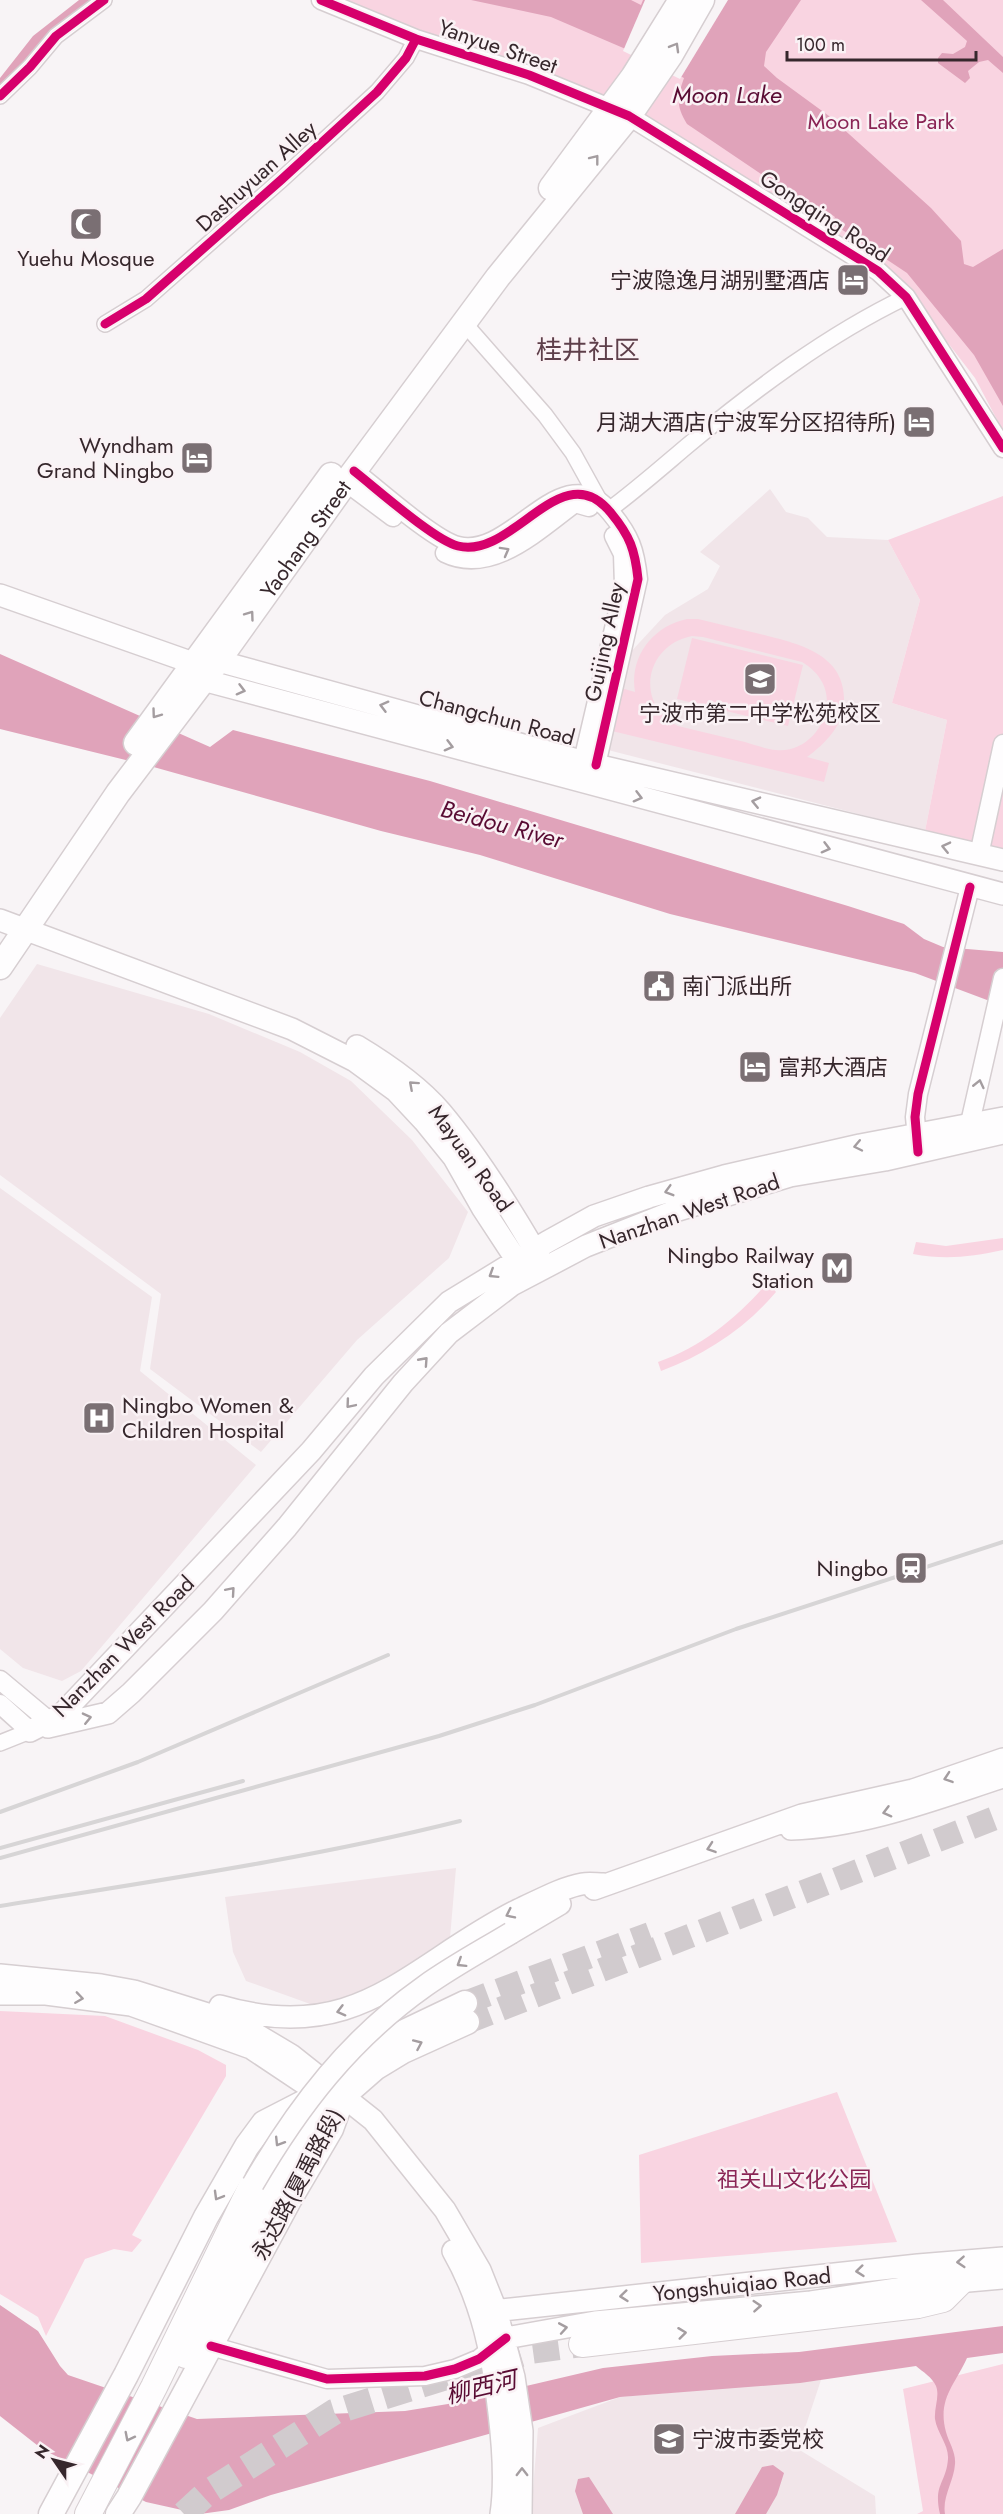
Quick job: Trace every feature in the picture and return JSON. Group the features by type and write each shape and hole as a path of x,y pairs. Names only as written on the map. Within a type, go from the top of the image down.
{"highway":[{"path":"139,2380 192,2349 272,2195 335,2098"},
{"path":"88,2514 85,2483 139,2380 253,2184"},
{"path":"582,2344 943,2300 962,2280"}],"main road":[{"name":"Yaohang Street","path":"637,88 681,0"},
{"name":"Yaohang Street","path":"196,670 218,661 350,476 702,0"},
{"name":"Yaohang Street","path":"0,966 9,928 112,789 485,268 560,177 620,112"},
{"name":"Changchun Road","path":"0,595 196,670 970,887 1003,894"},
{"name":"Changchun Road","path":"218,661 589,763 1003,860"},
{"path":"970,887 979,855"},
{"name":"Mayuan Road","path":"9,928 249,1012 305,1024 358,1047 406,1079 440,1111 470,1150 531,1263"},
{"path":"968,1133 1003,1118"},
{"path":"968,1133 1003,1133"},
{"name":"Nanzhan West Road","path":"30,1731 62,1715 311,1451 374,1376 448,1302 531,1263 594,1216 649,1197 723,1176 968,1133"},
{"name":"Nanzhan West Road","path":"30,1731 108,1713 131,1693 220,1603 287,1527 404,1383 449,1333 512,1285 531,1263"},
{"path":"253,2184 303,2104 321,2081 336,2063 383,2019 426,1985 552,1907 604,1884 802,1815 913,1790 1003,1759"},
{"path":"767,1829 808,1828 846,1822 930,1801 1003,1777"},
{"path":"0,1975 42,1966 92,1973 173,1992 246,2014 278,2018 312,2018 346,2010 373,1999 495,1922 532,1903 581,1884 604,1884"},
{"path":"0,1975 134,1991 217,2017 254,2033 291,2055 335,2098 434,2217 488,2311 505,2379 522,2431 521,2514"},
{"path":"0,1994 46,1994 130,2005 251,2048 335,2098"},
{"path":"335,2098 363,2056 400,2034 466,2013"},
{"name":"永达路(夏禹路段)","path":"85,2483 139,2380 206,2217 253,2138 264,2123 335,2098 331,2129 288,2202 124,2506"},
{"name":"Yongshuiqiao Road","path":"488,2311 906,2266 1003,2258"},
{"name":"Yongshuiqiao Road","path":"498,2344 595,2322 811,2302 962,2280 1003,2278"},
{"path":"501,2514 505,2379"},
{"path":"51,2514 85,2483"},
{"path":"63,2514 85,2483"}],"street":[{"path":"0,96 30,67 56,36 104,0"},
{"name":"Yanyue Street","path":"321,0 416,39 529,75 620,112"},
{"name":"Dashuyuan Alley","path":"105,324 146,299 290,172 377,92 406,58 416,39"},
{"name":"Gongqing Road","path":"620,112 878,271 906,297 1003,448"},
{"path":"604,505 649,480 687,446 790,368 868,315 906,297"},
{"path":"464,323 545,415 573,453 604,505"},
{"path":"350,476 437,536 459,547 479,545 510,533 539,508 560,498 580,493 604,505"},
{"name":"Guijing Alley","path":"350,476 432,546 454,557 476,559 498,556 575,503 590,507 608,524 623,554 624,586 589,763"},
{"name":"Guijing Alley","path":"589,763 638,579 635,552 604,505"},
{"path":"979,855 1003,744"},
{"path":"917,1143 915,1117 918,1094 970,887"},
{"path":"968,1133 1002,983"},
{"path":"0,1680 49,1721"},
{"path":"0,1704 30,1731 0,1743"},
{"path":"211,2346 327,2379 425,2376 456,2369 479,2359 498,2344"}],"shaded area":[{"name":"宁波市第二中学松苑校区","path":"770,489 786,512 808,518 827,537 888,540 920,600 892,703 947,720 925,831 604,749 627,656 665,615 708,589 720,566 700,552"},
{"path":"37,964 209,1014 300,1052 351,1081 412,1140 468,1212 449,1258 357,1340 261,1452 150,1369 161,1294 0,1175 0,1018"},
{"name":"Ningbo Women & Children Hospital","path":"0,1188 152,1297 140,1371 256,1465 81,1671 62,1681 23,1668 0,1649"},
{"path":"456,1868 450,1938 369,1991 313,2005 246,1981 233,1952 225,1897"},
{"name":"宁波市委党校","path":"821,2380 798,2449 875,2496 876,2514 531,2514 538,2428 620,2397"}],"green space":[{"name":"Moon Lake Park","path":"343,0 1003,0 1003,431 975,378 897,277 886,269 660,123 597,93 423,34"},
{"path":"1003,496 1003,850 925,831 947,720 892,703 920,600 888,540"},
{"path":"687,619 698,619 760,634 802,646 826,660 842,682 844,698 841,716 833,732 807,757 829,763 824,782 612,731 621,688 635,692 634,679 640,655 654,636 675,623","holes":["692,636 802,662 812,670 820,679 827,695 826,712 818,730 795,748 772,749 678,726 664,716 655,704 651,690 651,676 655,663 664,651 676,642"]},
{"path":"692,638 803,665 788,726 677,699"},
{"path":"1003,1238 1003,1250 947,1257 913,1254 916,1242 946,1246"},
{"path":"768,1282 776,1292 738,1329 693,1357 661,1371 658,1362 690,1348 718,1330"},
{"path":"0,2011 105,2016 198,2050 226,2065 226,2076 132,2235 142,2240 132,2252 114,2249 85,2259 46,2336 38,2317 0,2294"},
{"name":"祖关山文化公园","path":"837,2092 897,2242 641,2263 639,2155"},
{"path":"1003,2364 1003,2514 917,2514 923,2511 903,2389"}],"water":[{"path":"79,0 98,0 0,91 0,78 33,36"},
{"name":"Moon Lake","path":"471,0 631,0 641,5 643,0 801,0 766,52 764,66 829,116 931,208 961,241 964,264 973,267 1003,249 1003,406 974,355 907,273 832,223 835,217 821,207 817,212 687,124 679,102 684,78 642,56 551,17"},
{"path":"921,0 943,0 1003,57 1003,73 988,60 979,62 968,71 970,78 965,83 938,63 938,58 942,53 953,54 965,47 967,41"},
{"name":"Beidou River","path":"0,654 210,747 233,730 430,781 848,906 904,924 924,939 943,947 1003,952 1003,1006 915,973 670,914 480,855 381,831 150,766 0,729"},
{"path":"0,2305 38,2331 68,2375 197,2419 405,2411 454,2403 603,2368 712,2356 799,2352 1003,2326 1003,2353 967,2358 946,2401 944,2420 955,2460 945,2501 945,2514 940,2514 938,2496 947,2467 948,2454 935,2419 937,2390 932,2380 916,2366 800,2383 620,2397 271,2495 229,2510 200,2514 146,2502 42,2449 0,2416"},
{"path":"773,2465 784,2473 777,2495 766,2514 735,2514 762,2467"},
{"path":"589,2477 613,2514 583,2514 575,2491 578,2479"}],"pier":[{"path":"645,0 728,0 680,79 623,51"}],"tunnel":[{"path":"467,2022 1003,1815"},
{"path":"465,2003 650,1934"},
{"path":"184,2514 207,2493 334,2412 530,2351 582,2344"}],"railway":[{"path":"0,1858 439,1736 535,1705 736,1629 1003,1542"},
{"path":"0,1812 138,1762 388,1655"},
{"path":"0,1848 243,1781"},
{"path":"0,1906 288,1858 460,1821"}],"cycle path":[{"path":"0,96 30,67 56,36 104,0"},
{"path":"321,0 416,39 529,75 629,116 878,271 906,297 1003,448"},
{"path":"105,324 146,299 281,180 377,92 406,58 416,39"},
{"path":"354,471 421,524 458,546 478,546 498,538 556,500 574,494 593,497 611,513 623,529 630,544 638,579 596,765"},
{"path":"918,1152 915,1117 918,1094 970,887"},
{"path":"211,2346 327,2379 425,2376 455,2369 479,2359 506,2338"}],"place":[{"name":"Yuehu Mosque","path":"86,224"},
{"name":"宁波隐逸月湖别墅酒店","path":"853,280"},
{"name":"月湖大酒店(宁波军分区招待所)","path":"919,422"},
{"name":"Wyndham Grand Ningbo","path":"197,458"},
{"name":"宁波市第二中学松苑校区","path":"760,679"},
{"name":"南门派出所","path":"659,986"},
{"name":"富邦大酒店","path":"755,1067"},
{"name":"Ningbo Railway Station","path":"837,1268"},
{"name":"Ningbo Women & Children Hospital","path":"99,1418"},
{"name":"Ningbo","path":"911,1568"},
{"name":"宁波市委党校","path":"669,2439"}],"district":[{"name":"桂井社区","path":"588,350"}],"water label":[{"name":"柳西河","path":"481,2387"}]}
